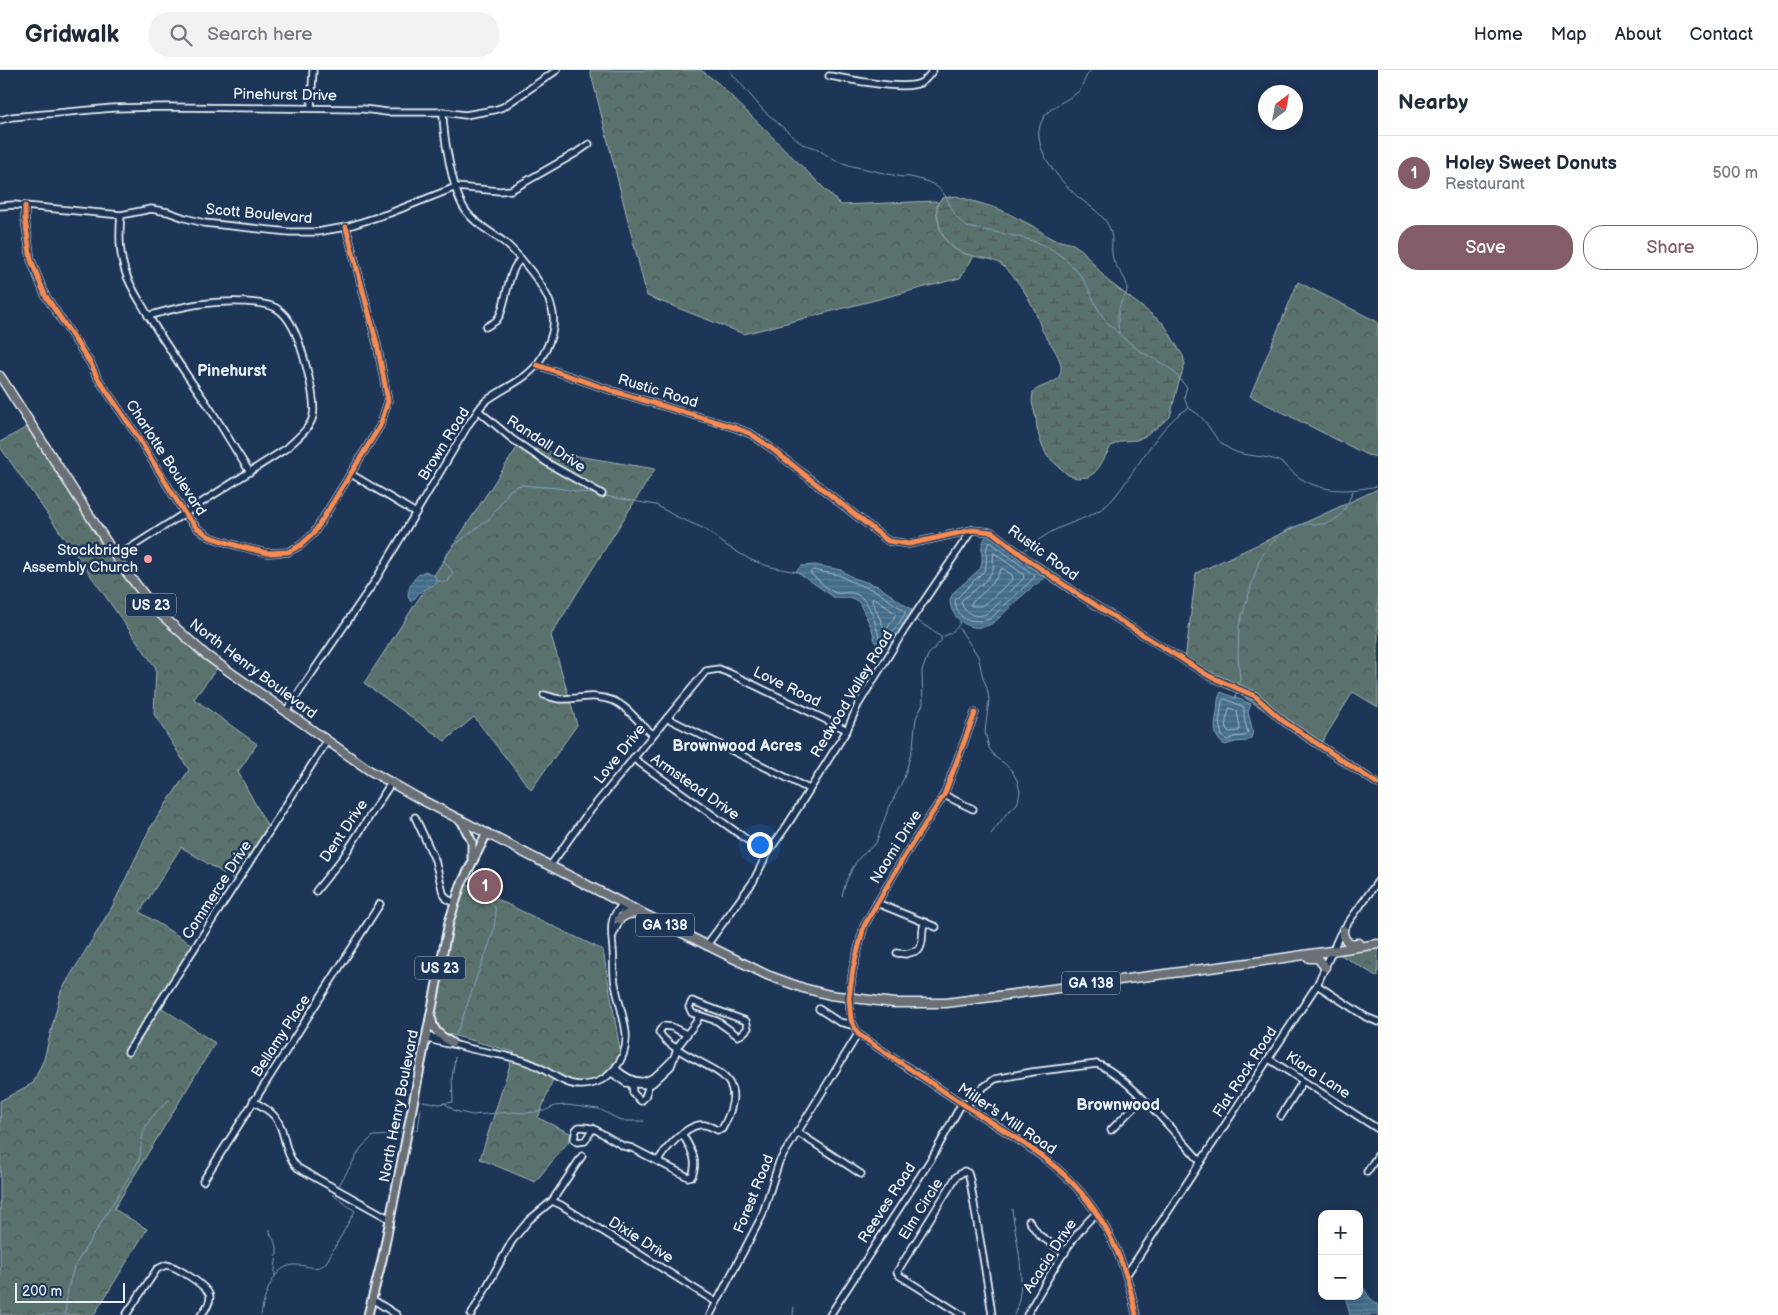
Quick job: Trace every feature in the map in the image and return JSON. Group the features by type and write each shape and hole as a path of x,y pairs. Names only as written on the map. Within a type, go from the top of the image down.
{"highway":[{"name":"North Henry Boulevard","path":"0,376 116,557 150,602 186,638 228,672 391,783 487,833"},
{"name":"GA 138","path":"487,833 642,914 761,972 821,993 849,998 900,1003 959,1003 1302,956 1376,944"},
{"path":"620,919 628,914 642,914"},
{"path":"1343,930 1343,936 1348,942 1376,944"},
{"path":"1302,956 1318,958 1325,967"}],"main road":[{"name":"US 23","path":"461,820 472,842 471,864"},
{"name":"North Henry Boulevard","path":"368,1315 390,1219 449,922 471,864 487,833"},
{"path":"431,1015 433,1027 440,1035 452,1043"}],"street":[{"path":"311,108 313,70"},
{"name":"Pinehurst Drive","path":"0,120 12,116 113,108 166,107 363,109 387,112 443,112 465,115 503,107 557,70"},
{"path":"829,76 880,84 913,86 922,82 933,70"},
{"name":"Brown Road","path":"286,711 375,581 470,422 485,402 526,375 537,365 552,333 554,313 547,294 511,247 469,216 463,207 456,187 443,128 443,112"},
{"name":"Scott Boulevard","path":"0,206 25,206 120,215 151,209 204,223 289,232 317,232 346,227 390,213 456,187 500,191 511,190 589,144"},
{"name":"Charlotte Boulevard","path":"25,206 26,229 31,260 45,295 136,434 185,514 197,528 210,537 267,553 288,552 301,545 314,533 380,426 388,401 377,344 346,227"},
{"path":"120,215 119,234 125,272 133,291 250,472"},
{"path":"486,327 496,321 500,315 512,274 521,259"},
{"path":"116,557 287,448 305,430 313,416 313,398 305,361 293,328 286,316 276,308 230,301 204,302 148,316"},
{"name":"Rustic Road","path":"537,365 751,434 888,541 908,544 972,530 992,532 1053,577 1209,676 1255,696 1283,721 1378,784"},
{"name":"Randall Drive","path":"479,411 512,439 549,464 602,494"},
{"path":"351,474 416,513"},
{"name":"Redwood Valley Road","path":"706,946 753,882 767,854 847,730 858,705 905,630 972,530"},
{"name":"Love Road","path":"714,669 729,673 847,730"},
{"name":"Love Drive","path":"551,865 585,816 701,675 706,670 714,669"},
{"path":"544,694 563,700 587,696 615,701 653,734"},
{"name":"Naomi Drive","path":"849,998 864,926 904,855 944,794 975,713"},
{"path":"667,718 809,789"},
{"name":"Commerce Drive","path":"128,1052 327,741"},
{"name":"Armstead Drive","path":"633,758 767,854"},
{"name":"Dent Drive","path":"316,891 344,856 391,783"},
{"path":"944,794 973,809"},
{"path":"415,817 435,860 443,893 447,899 455,903"},
{"name":"Flat Rock Road","path":"1127,1274 1317,984 1343,930 1378,881"},
{"path":"877,903 936,927"},
{"name":"Bellamy Place","path":"203,1181 380,904"},
{"path":"612,937 624,910 624,904"},
{"path":"426,1037 530,1063 574,1086 585,1085 604,1079 614,1071 623,1053 626,1034 614,982 610,930 620,907 624,904"},
{"path":"897,953 906,954 919,950 922,946 922,929 925,922"},
{"path":"1317,984 1366,1017 1378,1022"},
{"name":"Miller's Mill Road","path":"849,998 852,1024 858,1034 1049,1162 1078,1190 1096,1214 1119,1253 1127,1274 1136,1315"},
{"path":"692,1001 746,1020 748,1028 738,1036 716,1021 699,1016 690,1011 689,1008 692,1001"},
{"path":"819,1009 839,1022 852,1024"},
{"path":"632,1084 633,1094 642,1101 649,1085 672,1066 677,1049 699,1016"},
{"path":"658,1161 668,1145 698,1125 709,1126 717,1130 722,1129 731,1105 733,1092 730,1082 721,1074 677,1049 661,1036 660,1029 663,1026 672,1027 686,1034"},
{"name":"Forest Road","path":"710,1315 762,1216 779,1162 858,1034"},
{"path":"614,1071 631,1080 647,1081 674,1058"},
{"name":"Kiara Lane","path":"1269,1058 1378,1129"},
{"name":"Reeves Road","path":"830,1315 964,1105 978,1090 995,1079 1087,1064 1105,1066 1142,1099 1201,1162"},
{"path":"614,1071 620,1080 632,1084 649,1085"},
{"path":"1281,1116 1303,1081"},
{"path":"1111,1130 1142,1099"},
{"path":"254,1101 276,1118 286,1150 292,1162 298,1168 390,1219"},
{"path":"593,1128 623,1146 632,1148 688,1177 692,1176 695,1160 693,1152 683,1135"},
{"path":"797,1132 861,1174"},
{"path":"1367,1172 1378,1155"},
{"path":"471,1315 512,1241 530,1220 552,1201 582,1156"},
{"name":"Elm Circle","path":"962,1315 900,1276 897,1272 956,1177 964,1171 968,1173 970,1180 992,1315"},
{"name":"Dixie Drive","path":"552,1201 561,1204 716,1302"},
{"name":"Acacia Drive","path":"1027,1315 1065,1253 1086,1224 1096,1214"},
{"path":"1029,1221 1038,1235 1065,1253"},
{"path":"126,1315 157,1269 166,1265 175,1268 207,1290 210,1300 201,1315"},
{"path":"372,1300 397,1315"}],"green space":[{"path":"590,70 701,70 718,83 841,205 936,201 983,242 960,278 744,334 647,296"},
{"path":"956,196 999,209 1031,225 1052,239 1073,244 1082,250 1107,280 1164,324 1183,356 1185,364 1170,417 1147,435 1137,440 1122,441 1111,446 1100,466 1088,477 1077,478 1068,475 1047,456 1040,440 1032,402 1033,392 1056,380 1061,372 1061,366 1056,353 1042,330 1028,297 1012,275 1000,264 963,253 956,250 946,241 937,216 938,205 942,198"},
{"path":"1298,282 1378,322 1378,457 1367,455 1250,396"},
{"path":"29,426 147,599 220,664 194,699 257,744 238,772 270,831 236,881 181,847 140,912 199,949 162,1008 215,1043 114,1209 147,1229 94,1315 0,1315 0,1101 33,1083 44,1059 61,991 112,907 150,828 189,770 154,714 156,668 0,447 0,442"},
{"path":"518,446 655,469 551,635 577,725 531,790 474,717 445,741 364,683"},
{"path":"1378,489 1378,707 1353,692 1320,745 1185,660 1196,573"},
{"path":"463,883 603,950 621,1055 594,1083 553,1079 538,1118 574,1135 535,1182 480,1159 514,1052 426,1028 446,938"},
{"path":"1378,948 1378,977 1339,954"}],"water":[{"path":"988,534 1045,578 991,624 984,627 970,626 958,619 951,607 950,599 954,592 980,569 984,539"},
{"path":"815,565 841,570 854,578 878,586 912,610 890,645 886,647 876,644 872,629 859,602 852,598 835,598 796,571 802,566"},
{"path":"426,571 436,577 434,584 422,591 411,602 408,593 411,585 415,578"},
{"path":"1221,692 1251,704 1248,712 1253,732 1251,738 1247,741 1225,745 1218,738 1215,726 1218,700"},
{"path":"1363,1287 1369,1297 1378,1305 1378,1315 1350,1315 1346,1300 1363,1300"}],"waterway":[{"path":"729,70 763,110 802,144 816,148 834,160 852,166 914,178 932,184 940,189 955,215 968,227 1032,241 1046,246 1059,254 1083,279 1100,312 1110,326 1136,348 1166,366 1176,375 1187,387 1184,397 1188,408 1200,416 1215,436 1231,450 1276,460 1300,478 1319,487 1348,490 1378,486"},
{"path":"1091,70 1078,92 1047,113 1040,127 1039,138 1042,149 1054,171 1070,190 1100,215 1110,229 1113,259 1127,285 1126,294 1118,311 1119,333"},
{"path":"1022,552 1050,532 1088,516 1107,505 1157,438 1177,416 1187,409"},
{"path":"436,581 448,582 453,572 444,561 445,556 456,544 491,517 510,490 520,485 558,488 656,505 675,516 705,529 727,546 751,560 771,567 797,572"},
{"path":"1238,687 1240,679 1238,656 1239,626 1259,561 1278,536 1292,528 1299,525 1333,521 1345,509 1353,491"},
{"path":"915,619 940,636"},
{"path":"842,896 853,867 859,858 876,843 887,812 904,778 913,746 916,718 923,704 922,671 928,655 941,641 941,637 952,632 960,622"},
{"path":"959,628 978,656 987,688 989,699 985,732 989,748 995,757 1012,771 1020,791 1018,802 991,834"},
{"path":"1235,698 1237,691"},
{"path":"456,1034 491,940 495,924 495,907 486,897"},
{"path":"423,1101 439,1104 453,1102 452,1078 455,1057"},
{"path":"65,1315 68,1288 74,1267 138,1162 143,1133 146,1127 152,1117 169,1100"},
{"path":"444,1103 455,1111 472,1115 511,1112 527,1113 566,1105 599,1109 622,1121 644,1121"},
{"path":"413,1131 418,1130 421,1108"},
{"path":"338,1187 361,1148 373,1136 394,1135 401,1132"},
{"path":"261,1315 267,1291 281,1270 288,1266 319,1267 326,1263 355,1211 333,1195 335,1192"},
{"path":"1012,1209 1021,1276 1021,1289 1014,1315"},
{"path":"270,1229 277,1247 275,1276"},
{"path":"793,1315 794,1307"}],"cycle path":[{"path":"25,206 31,260 45,295 136,434 185,514 197,528 210,537 267,553 288,552 301,545 314,533 380,426 388,401 377,344 346,227"},
{"path":"537,365 751,434 888,541 909,544 972,530 992,532 1079,595 1209,676 1255,696 1283,721 1378,784"},
{"path":"975,713 944,795 905,855 864,926 853,969 849,998 851,1020 858,1034 1020,1141 1065,1176 1081,1193 1106,1229 1124,1271 1136,1315"}],"place":[{"name":"Stockbridge Assembly Church","path":"148,559"},
{"name":"Holey Sweet Donuts","path":"485,886"}],"district":[{"name":"Pinehurst","path":"232,371"},
{"name":"Brownwood Acres","path":"737,746"},
{"name":"Brownwood","path":"1118,1105"}]}
